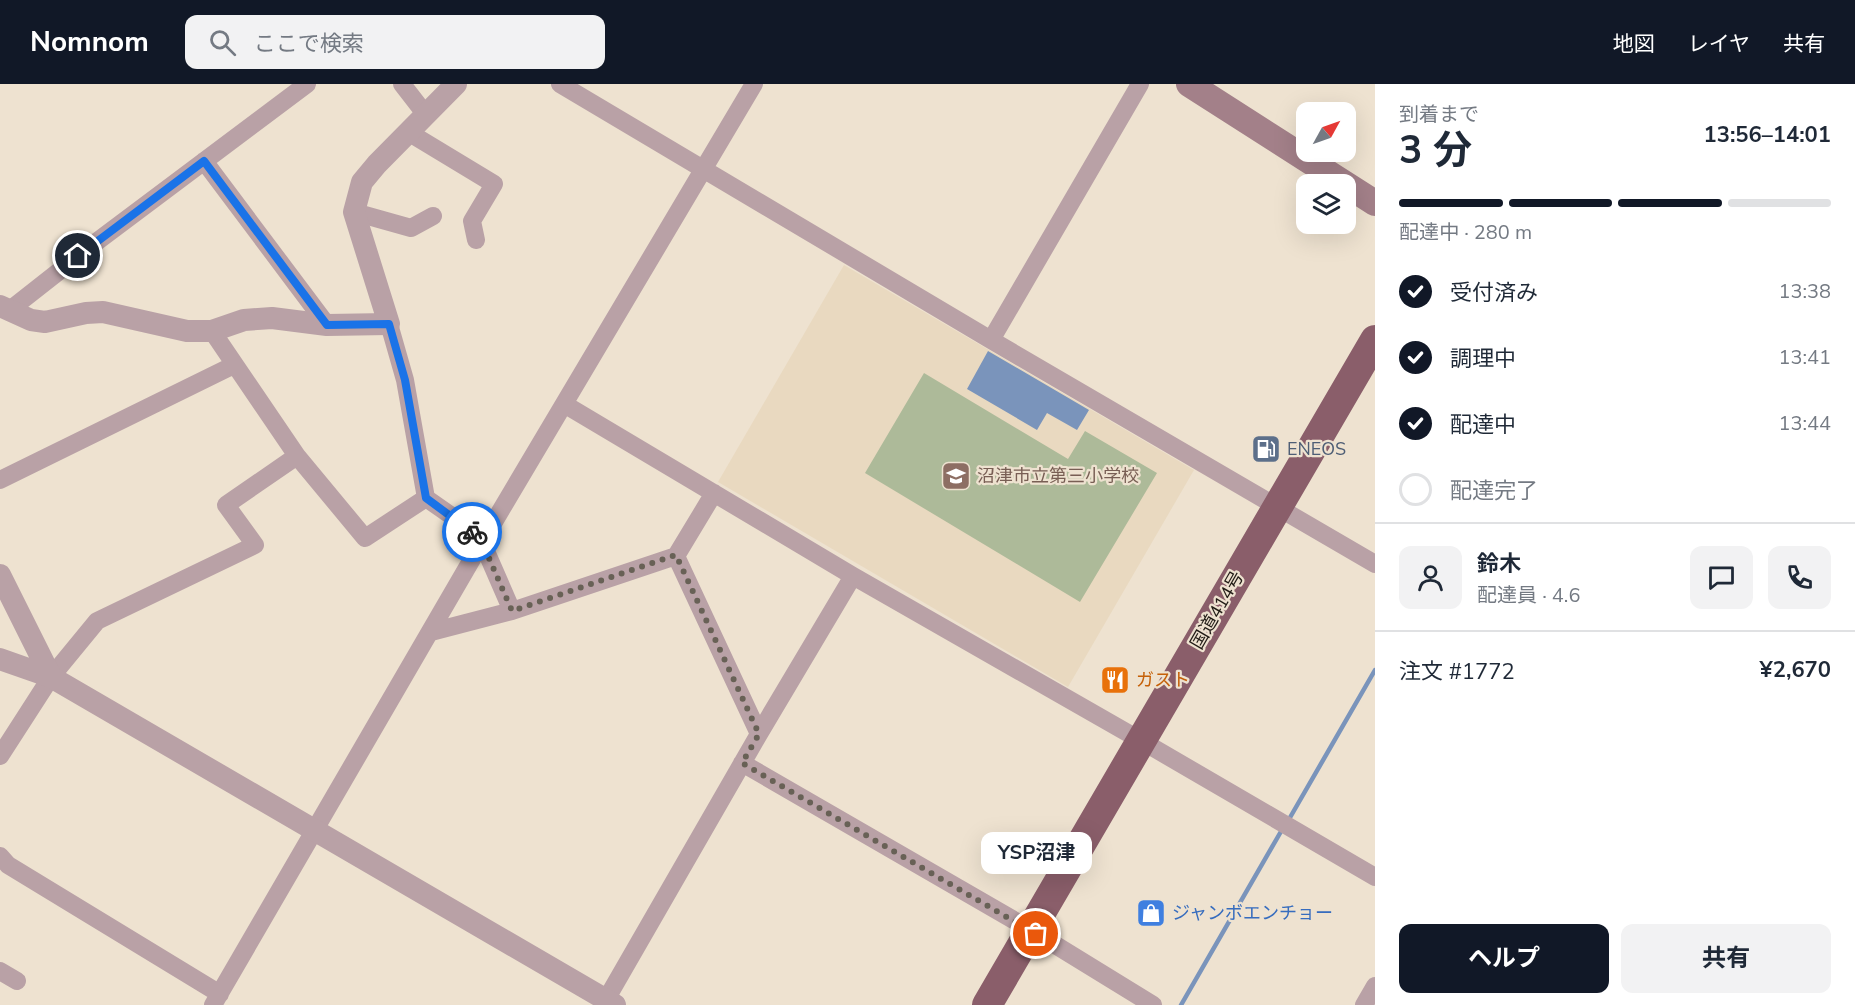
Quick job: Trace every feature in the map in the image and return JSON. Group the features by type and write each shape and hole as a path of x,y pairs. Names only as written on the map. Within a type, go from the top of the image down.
{"highway":[{"name":"国道414号","path":"987,1005 1375,340"}],"main road":[{"path":"1189,84 1375,203"}],"street":[{"path":"307,84 5,308 31,320 45,322 86,313 103,312 187,331 212,331 244,320 272,318 327,325 389,324"},
{"path":"402,84 426,115"},
{"path":"456,84 362,182 354,212 405,380 426,498 463,524 482,542 512,611"},
{"path":"560,84 991,340 1375,564"},
{"path":"0,856 8,865 26,877 217,1000 482,542 753,84"},
{"path":"991,340 1140,84"},
{"path":"408,132 494,184 472,221 476,240"},
{"path":"204,161 327,325"},
{"path":"354,212 411,228 433,216"},
{"path":"212,331 297,456 365,538 426,498"},
{"path":"0,480 234,365"},
{"path":"564,404 853,576 1375,878"},
{"path":"0,756 51,676 97,621 255,545 226,505 297,456"},
{"path":"430,632 512,611 676,555 714,493"},
{"path":"676,555 759,734"},
{"path":"0,574 51,676"},
{"path":"0,659 51,676 608,1003 742,763 853,576"},
{"path":"742,763 1031,930 1153,1005"},
{"path":"0,971 16,981"},
{"path":"1364,1005 1375,986"}],"shaded area":[{"name":"沼津市立第三小学校","path":"844,265 1194,470 1068,687 718,482"}],"green space":[{"path":"924,373 1068,459 1085,431 1157,473 1080,602 865,473"}],"water":[{"path":"988,351 1089,410 1077,430 1047,413 1037,430 967,389"}],"waterway":[{"path":"1288,821 1375,670"},
{"path":"1181,1005 1283,828"}],"way so far":[{"path":"472,532 482,542 512,611 676,555 759,734 742,763 1036,934"}],"place":[{"name":"ENEOS","path":"1266,449"},
{"name":"沼津市立第三小学校","path":"956,476"},
{"name":"ガスト","path":"1115,680"},
{"name":"ジャンボエンチョー","path":"1151,913"},
{"name":"YSP沼津","path":"1036,934"}],"route":[{"path":"78,256 204,161 327,325 389,324 405,380 426,498 472,532"}]}
